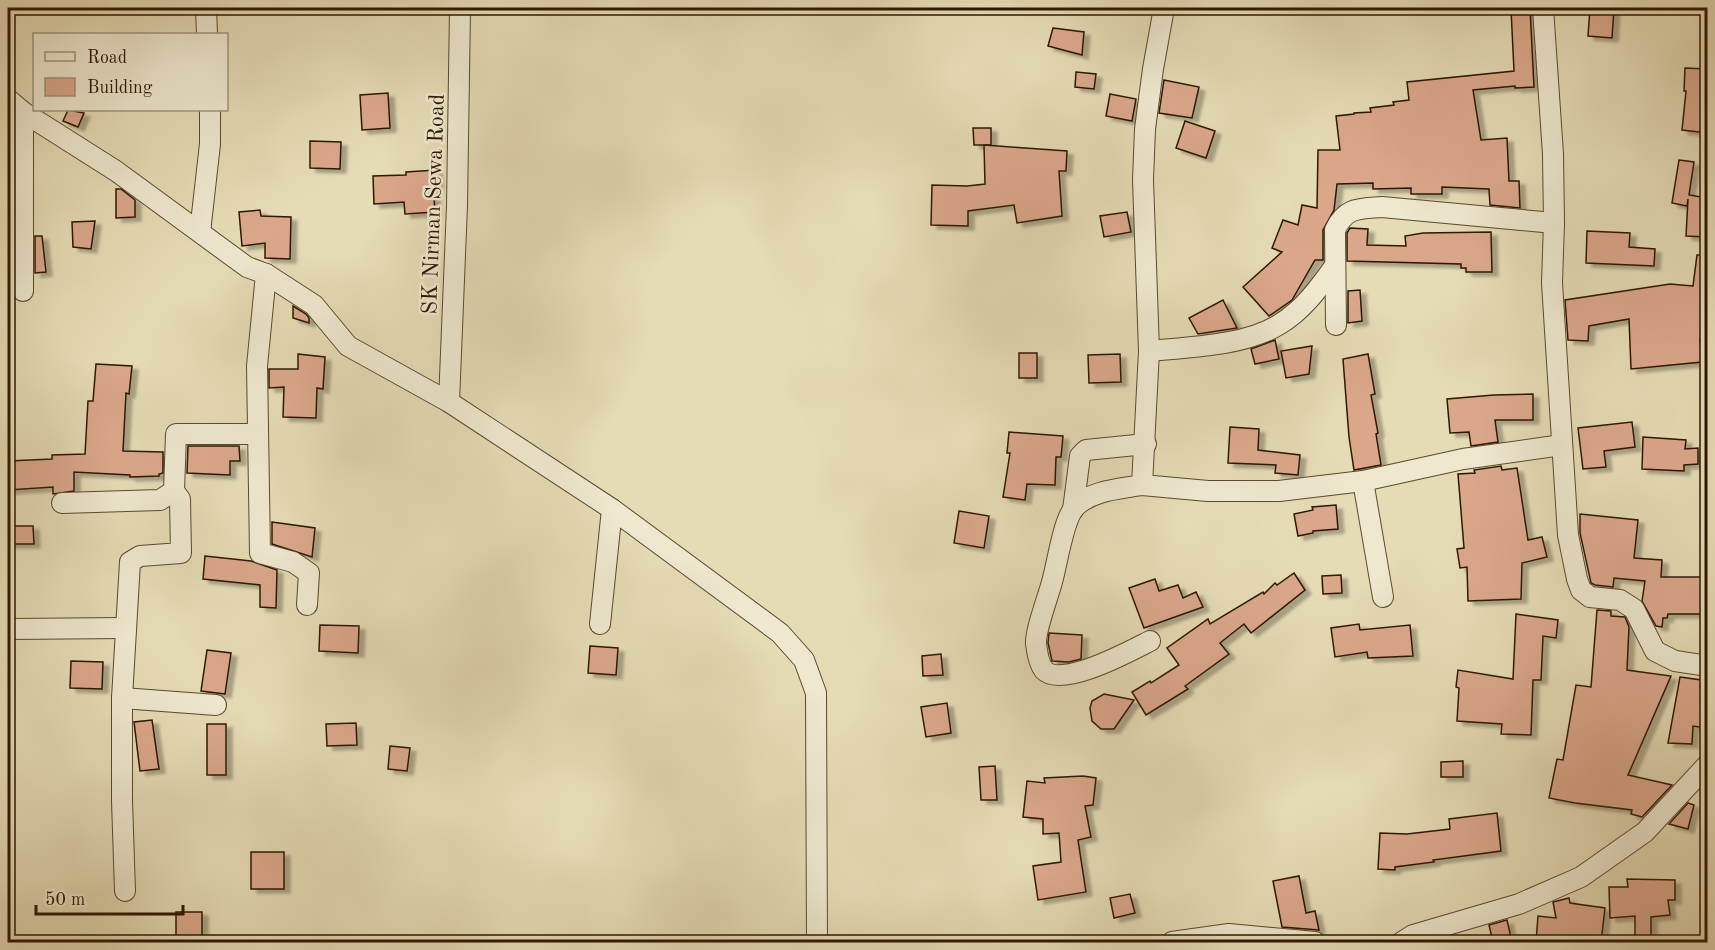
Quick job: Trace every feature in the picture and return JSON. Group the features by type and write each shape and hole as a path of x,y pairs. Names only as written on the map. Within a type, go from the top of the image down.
{"street":[{"path":"206,8 207,33"},
{"name":"SK Nirman Sewa Road","path":"449,402 457,206 460,8"},
{"path":"1142,486 1146,444 1149,351 1143,180 1145,129 1164,8"},
{"path":"1543,8 1553,154 1552,283 1568,535 1576,579 1581,590 1590,597 1620,600 1634,609 1655,651 1675,661 1707,666"},
{"path":"8,99 23,112 116,171 247,267 266,274 314,305 348,346 449,402 612,510 780,633 804,660 816,693 817,942"},
{"path":"200,232 210,144 210,111"},
{"path":"23,112 23,291"},
{"path":"1336,325 1335,230 1341,217 1356,209 1382,207 1554,223"},
{"path":"1149,351 1216,345 1256,334 1280,324 1311,299 1334,267"},
{"path":"266,274 257,366 260,553 293,562 309,573 307,605"},
{"path":"125,891 122,698 130,562 140,556 181,553 180,499 174,491 176,434 257,434"},
{"path":"1146,444 1086,450 1080,456 1073,510 1062,539 1036,642 1040,661 1045,671 1054,676 1105,664 1150,641"},
{"path":"1073,510 1086,499 1105,491 1142,486 1208,491 1279,491 1363,481 1463,459 1562,445"},
{"path":"1363,481 1383,597"},
{"path":"62,503 160,500 174,491"},
{"path":"600,624 612,510"},
{"path":"8,629 126,628"},
{"path":"122,698 216,705"},
{"path":"1402,942 1413,935 1519,904 1581,877 1645,832 1707,764"},
{"path":"1172,942 1229,934 1315,942"}],"building":[{"path":"1530,8 1534,87 1515,88 1515,86 1473,90 1481,140 1507,138 1509,181 1519,181 1520,208 1490,205 1489,189 1442,187 1442,194 1411,194 1411,188 1373,189 1373,183 1337,184 1334,210 1323,230 1323,260 1315,260 1292,300 1269,316 1243,287 1282,252 1272,248 1283,220 1298,225 1302,205 1317,208 1318,150 1340,150 1336,116 1371,112 1370,108 1394,105 1393,102 1409,100 1407,82 1514,71 1511,9"},
{"path":"1590,8 1614,8 1612,38 1588,36"},
{"path":"1053,28 1084,32 1082,55 1048,46"},
{"path":"1685,68 1707,69 1707,133 1682,130 1686,91 1684,91"},
{"path":"1076,72 1096,74 1094,89 1075,87"},
{"path":"1164,80 1199,87 1192,118 1159,113"},
{"path":"388,93 390,128 362,130 360,95"},
{"path":"1110,94 1136,99 1132,121 1106,116"},
{"path":"68,111 84,113 78,127 63,121"},
{"path":"1185,121 1215,131 1206,158 1176,148"},
{"path":"973,128 991,128 991,145 974,145"},
{"path":"310,141 341,142 340,169 310,168"},
{"path":"984,145 1067,151 1066,171 1059,171 1062,216 1017,223 1014,205 968,211 968,226 931,225 932,185 985,184"},
{"path":"1679,160 1694,162 1689,195 1707,198 1707,237 1686,236 1688,199 1687,206 1672,203"},
{"path":"436,170 437,185 433,185 435,212 405,214 404,202 374,204 373,176 406,175 406,172"},
{"path":"116,189 121,189 135,200 135,217 116,218"},
{"path":"260,210 261,216 291,217 290,259 265,258 265,243 242,246 239,212"},
{"path":"1127,212 1131,232 1104,237 1100,216"},
{"path":"95,221 91,249 73,247 72,222"},
{"path":"1350,228 1368,229 1367,245 1406,246 1405,236 1423,233 1491,232 1492,272 1466,272 1466,268 1461,268 1461,264 1347,261 1347,233"},
{"path":"1587,231 1630,233 1629,247 1655,249 1654,266 1586,263"},
{"path":"35,236 42,236 46,272 35,273"},
{"path":"1697,255 1707,255 1707,316 1703,315 1703,339 1700,339 1702,362 1631,369 1629,319 1589,326 1588,341 1568,340 1565,300 1670,284 1693,286"},
{"path":"1360,290 1362,321 1348,323 1348,291"},
{"path":"1223,300 1237,328 1198,334 1189,318"},
{"path":"293,306 306,314 309,323 293,318"},
{"path":"1275,340 1279,359 1255,364 1251,349"},
{"path":"1312,346 1309,374 1286,378 1281,351"},
{"path":"1019,353 1037,353 1037,378 1019,378"},
{"path":"298,354 325,357 323,389 317,388 316,418 283,417 284,387 269,388 269,369 298,369"},
{"path":"1120,354 1121,382 1089,383 1088,355"},
{"path":"1368,354 1375,394 1371,395 1381,465 1354,470 1343,359"},
{"path":"96,364 132,366 129,394 126,393 123,451 163,452 163,473 159,476 130,477 130,475 74,472 74,491 53,494 53,487 8,490 8,461 52,459 52,455 85,454 88,401 93,401"},
{"path":"1533,394 1533,420 1495,420 1498,442 1471,446 1469,432 1450,433 1447,399"},
{"path":"1632,422 1635,447 1604,451 1606,467 1583,469 1578,428"},
{"path":"1230,427 1259,429 1258,450 1300,455 1298,475 1275,473 1276,465 1228,463"},
{"path":"1009,432 1063,436 1061,457 1056,457 1055,485 1027,484 1025,500 1003,497 1010,453 1007,453"},
{"path":"1643,437 1686,440 1685,449 1698,448 1698,464 1684,465 1684,471 1642,469"},
{"path":"188,446 239,446 240,461 230,461 230,475 187,473"},
{"path":"1501,466 1502,470 1517,468 1528,540 1542,537 1547,557 1522,563 1521,599 1468,601 1467,567 1460,568 1457,549 1464,548 1458,474 1475,473 1474,470"},
{"path":"1336,505 1338,529 1313,531 1313,533 1298,536 1294,514 1313,510 1312,507"},
{"path":"959,511 989,516 984,548 954,543"},
{"path":"1580,514 1638,520 1634,558 1662,560 1661,577 1706,577 1706,614 1668,614 1667,618 1663,618 1662,627 1656,626 1642,601 1645,581 1614,578 1613,587 1591,583 1580,533"},
{"path":"272,522 315,528 312,557 272,544"},
{"path":"8,526 33,526 34,544 8,544"},
{"path":"205,556 251,561 277,570 276,608 260,607 260,585 203,579"},
{"path":"1294,573 1305,590 1251,633 1244,624 1220,643 1229,654 1185,686 1188,689 1146,715 1132,692 1179,665 1167,648 1208,619 1210,624 1263,592 1264,594 1275,583 1277,585"},
{"path":"1341,575 1342,593 1323,594 1322,576"},
{"path":"1155,579 1159,591 1178,585 1183,598 1196,592 1203,607 1144,628 1129,588"},
{"path":"1597,610 1611,611 1611,616 1625,617 1629,627 1627,670 1671,676 1628,775 1672,785 1642,817 1631,814 1632,810 1549,798 1557,759 1563,760 1576,685 1591,687"},
{"path":"1516,614 1558,620 1556,638 1543,636 1541,680 1533,680 1531,735 1501,734 1502,724 1457,721 1458,670 1513,679"},
{"path":"1359,624 1360,630 1410,625 1413,656 1368,658 1367,652 1335,657 1331,628"},
{"path":"320,625 359,626 358,653 319,651"},
{"path":"1049,633 1082,635 1081,659 1069,662 1052,661 1048,643"},
{"path":"590,646 618,648 616,675 588,673"},
{"path":"207,650 231,653 225,694 201,691"},
{"path":"941,654 943,675 923,676 922,656"},
{"path":"71,661 103,662 102,689 70,688"},
{"path":"1680,677 1701,680 1700,687 1707,688 1707,728 1693,726 1692,744 1668,743"},
{"path":"1104,694 1134,700 1114,729 1101,729 1092,721 1090,708 1092,701"},
{"path":"947,703 951,733 926,737 921,707"},
{"path":"152,720 159,769 140,771 134,722"},
{"path":"356,723 357,745 327,746 326,724"},
{"path":"207,724 226,724 226,775 207,775"},
{"path":"390,746 410,748 407,771 388,769"},
{"path":"1463,761 1463,777 1441,777 1441,762"},
{"path":"995,766 997,800 981,800 979,767"},
{"path":"1083,776 1096,778 1093,805 1085,806 1091,837 1078,840 1086,892 1038,900 1033,866 1061,862 1059,833 1043,834 1043,819 1023,817 1027,781 1045,783 1044,778"},
{"path":"1688,803 1694,805 1688,829 1669,824"},
{"path":"1497,813 1501,851 1433,860 1434,862 1395,867 1395,870 1378,869 1380,833 1407,834 1450,829 1449,819"},
{"path":"251,852 284,852 284,889 251,889"},
{"path":"1299,876 1306,913 1315,911 1319,930 1282,927 1273,881"},
{"path":"1627,879 1675,880 1675,900 1668,900 1670,915 1651,917 1651,942 1635,942 1635,916 1610,918 1609,887 1628,887"},
{"path":"1130,894 1135,913 1114,918 1110,898"},
{"path":"1569,898 1570,903 1605,908 1601,942 1536,942 1538,916 1556,918 1553,902"},
{"path":"176,912 202,912 202,942 176,942"},
{"path":"1507,920 1512,942 1493,942 1489,925"}]}
